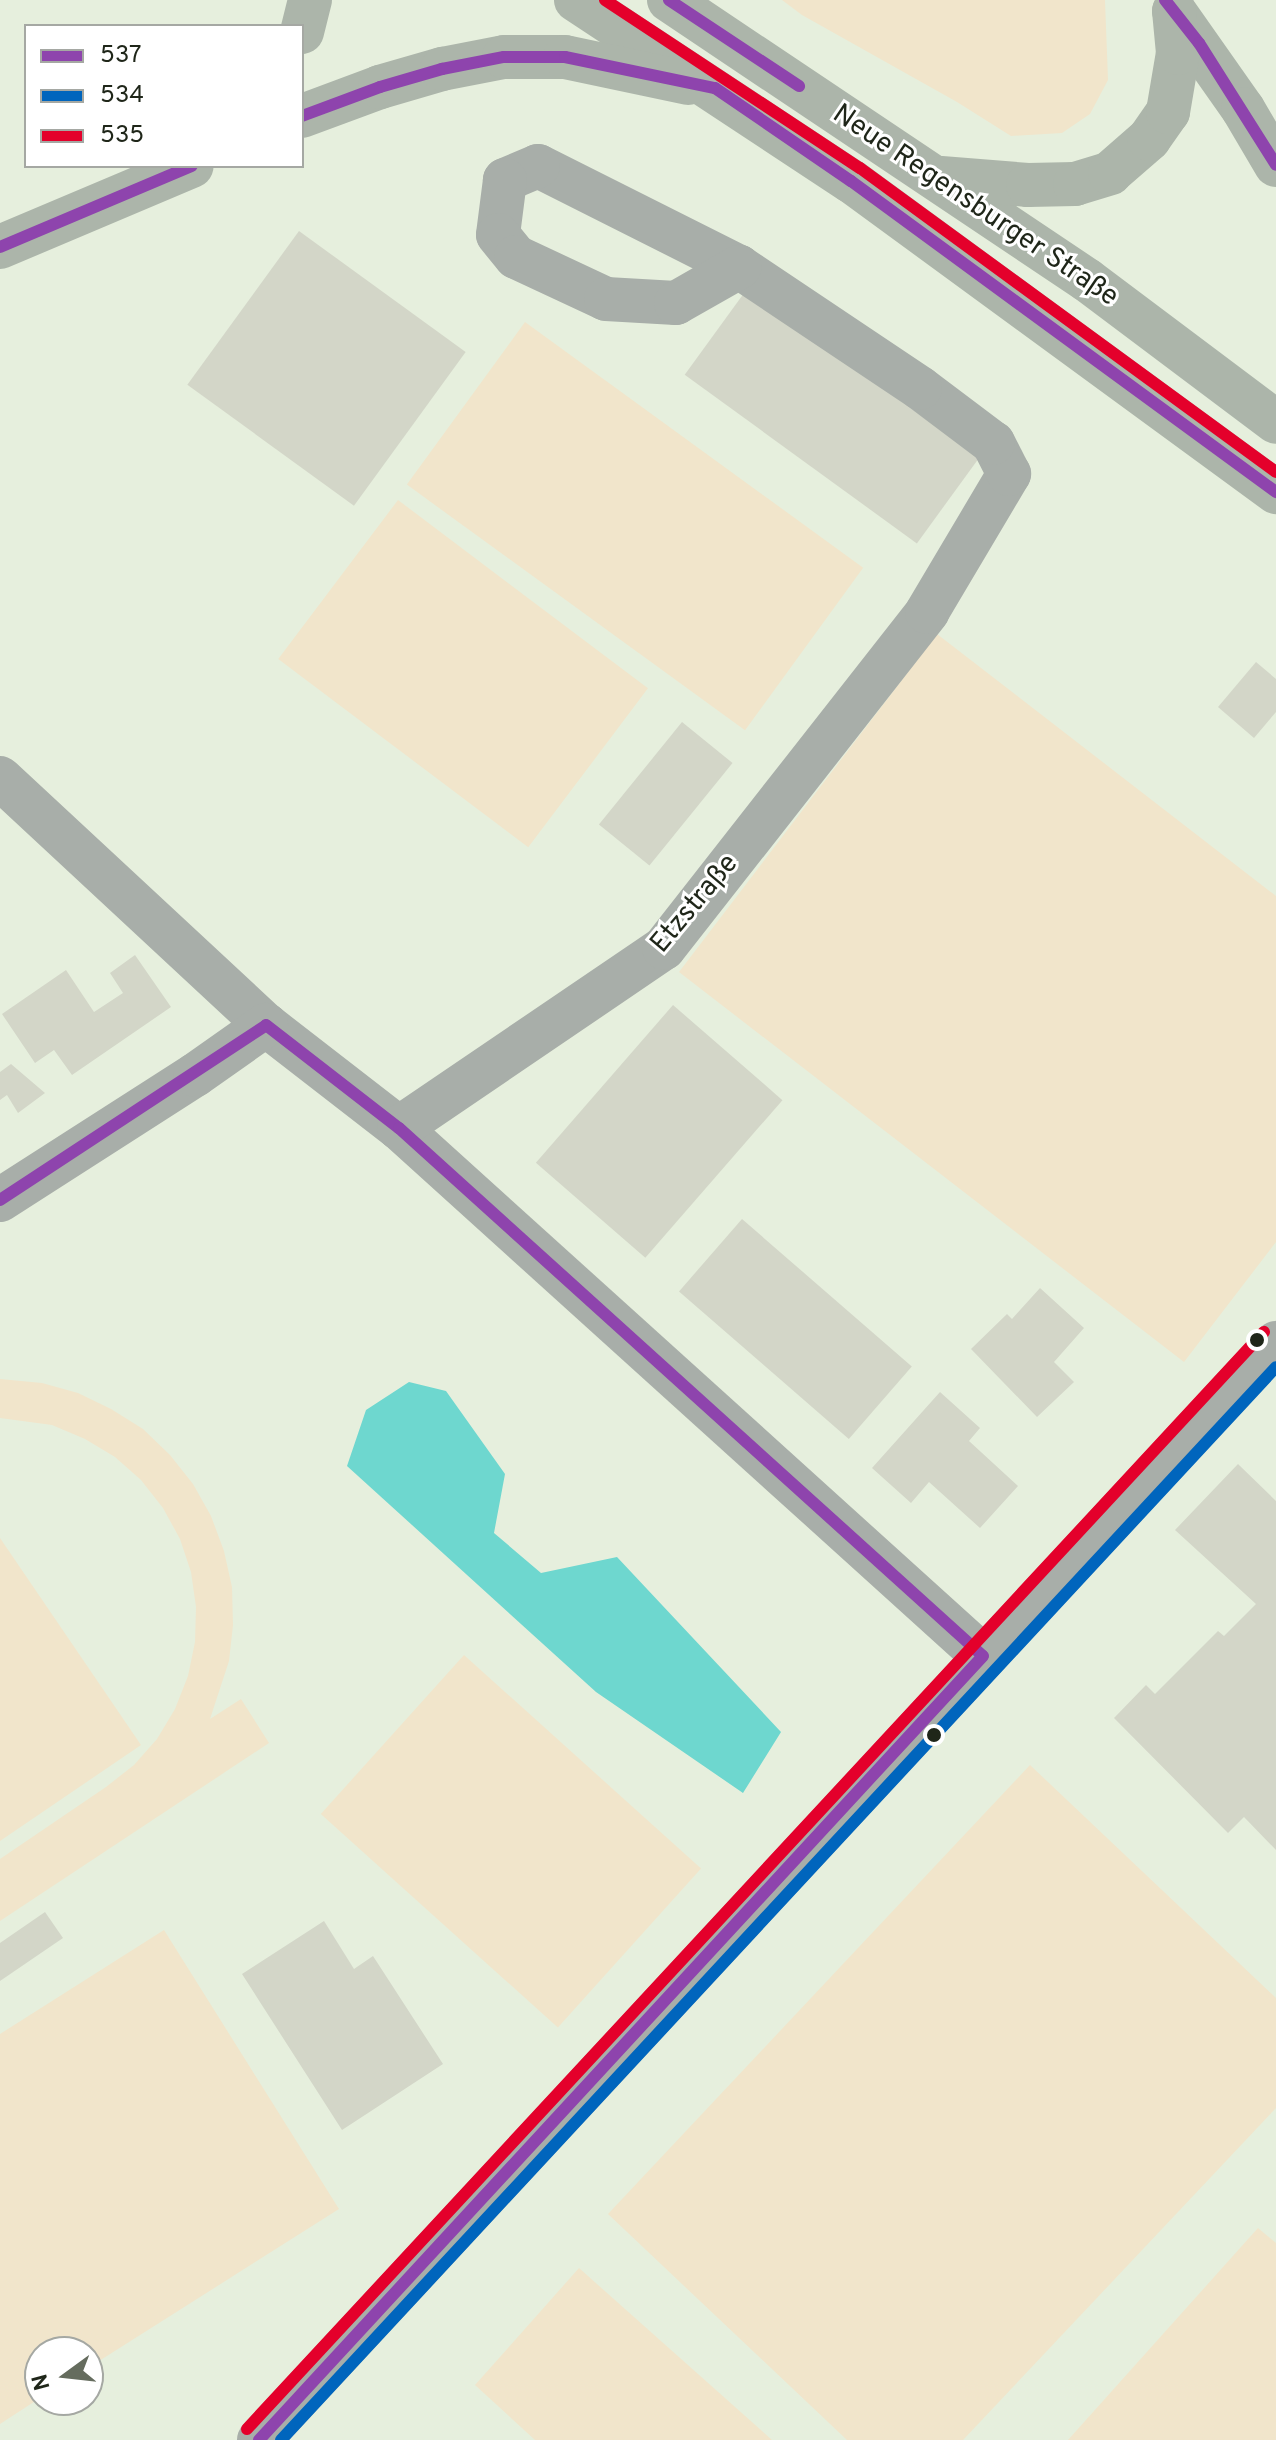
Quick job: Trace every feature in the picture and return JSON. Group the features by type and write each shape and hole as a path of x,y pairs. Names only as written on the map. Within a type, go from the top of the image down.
{"highway":[{"path":"304,24 310,0"},
{"path":"576,0 715,88 863,190 1276,492"},
{"name":"Neue Regensburger Straße","path":"669,0 1087,280 1276,422"},
{"path":"937,177 1028,185 1075,184 1110,173 1149,139 1168,112 1178,53 1175,4"},
{"path":"1175,4 1276,165"},
{"path":"304,115 380,87 442,69 504,57 565,57 715,88"},
{"path":"0,247 187,168"}],"street":[{"path":"538,166 739,267 676,303 606,299 516,257 498,235 505,180 538,166"},
{"name":"Etzstraße","path":"399,1128 664,948 927,612 1009,474 993,443 920,388 739,267"},
{"path":"0,778 266,1025 399,1128 983,1656"},
{"path":"0,1200 195,1075 266,1025"},
{"path":"259,2440 1276,1343"}],"shaded area":[{"path":"782,0 1105,0 1108,80 1090,114 1062,133 1011,136 802,15"},
{"path":"525,322 863,568 745,730 407,485"},
{"path":"398,500 648,688 528,847 278,659"},
{"path":"937,634 1276,896 1276,1242 1184,1362 679,972"},
{"path":"0,1379 42,1383 78,1393 111,1409 143,1429 170,1455 193,1484 211,1516 224,1551 232,1587 233,1625 229,1661 210,1719 241,1699 269,1743 0,1921 0,1859 106,1787 134,1765 157,1739 175,1709 188,1676 195,1642 196,1607 191,1572 180,1539 163,1508 141,1480 115,1457 85,1439 52,1425 0,1418"},
{"path":"0,1538 141,1745 0,1841"},
{"path":"464,1655 701,1868 558,2027 321,1814"},
{"path":"1030,1765 1276,1998 1276,2108 963,2440 847,2440 608,2214"},
{"path":"164,1930 339,2209 104,2358 104,2336 24,2336 24,2408 0,2424 0,2034"},
{"path":"1258,2228 1276,2243 1276,2440 1068,2440"},
{"path":"579,2268 772,2440 535,2440 475,2385"}],"water":[{"path":"409,1382 446,1391 505,1474 494,1533 541,1573 617,1557 781,1732 743,1793 596,1692 347,1466 366,1410"}],"building":[{"path":"299,231 466,352 354,506 187,385"},
{"path":"747,289 979,458 917,543 685,375"},
{"path":"1256,662 1276,679 1276,712 1254,738 1218,707"},
{"path":"682,722 733,763 649,865 599,825"},
{"path":"135,955 171,1007 72,1075 54,1050 35,1063 2,1014 66,970 94,1012 123,993 110,973"},
{"path":"673,1005 782,1100 645,1258 536,1163"},
{"path":"11,1064 45,1093 18,1113 7,1095 0,1100 0,1072"},
{"path":"742,1219 912,1367 849,1439 679,1291"},
{"path":"1040,1288 1084,1328 1054,1362 1074,1382 1037,1417 971,1349 1007,1314 1012,1319"},
{"path":"940,1392 980,1428 969,1441 1018,1486 980,1528 929,1482 911,1503 872,1468"},
{"path":"1238,1464 1276,1501 1276,1850 1244,1817 1228,1833 1114,1718 1146,1685 1155,1694 1218,1631 1224,1636 1256,1604 1175,1530"},
{"path":"45,1912 63,1938 0,1981 0,1943"},
{"path":"324,1921 354,1969 373,1956 443,2064 342,2130 242,1974"}],"transit line":[{"name":"535","path":"605,0 860,168 1276,472"},
{"name":"537","path":"669,0 799,86"},
{"name":"537","path":"1165,0 1199,43 1276,165"},
{"name":"537","path":"304,115 380,87 442,69 504,57 565,57 715,88 851,181 1276,492"},
{"name":"537","path":"0,247 187,168"},
{"name":"537","path":"266,1025 399,1128 983,1656"},
{"name":"537","path":"0,1200 266,1025"},
{"name":"535","path":"247,2429 1264,1332"},
{"name":"534","path":"281,2440 1276,1367"},
{"name":"537","path":"259,2440 983,1656"}]}
